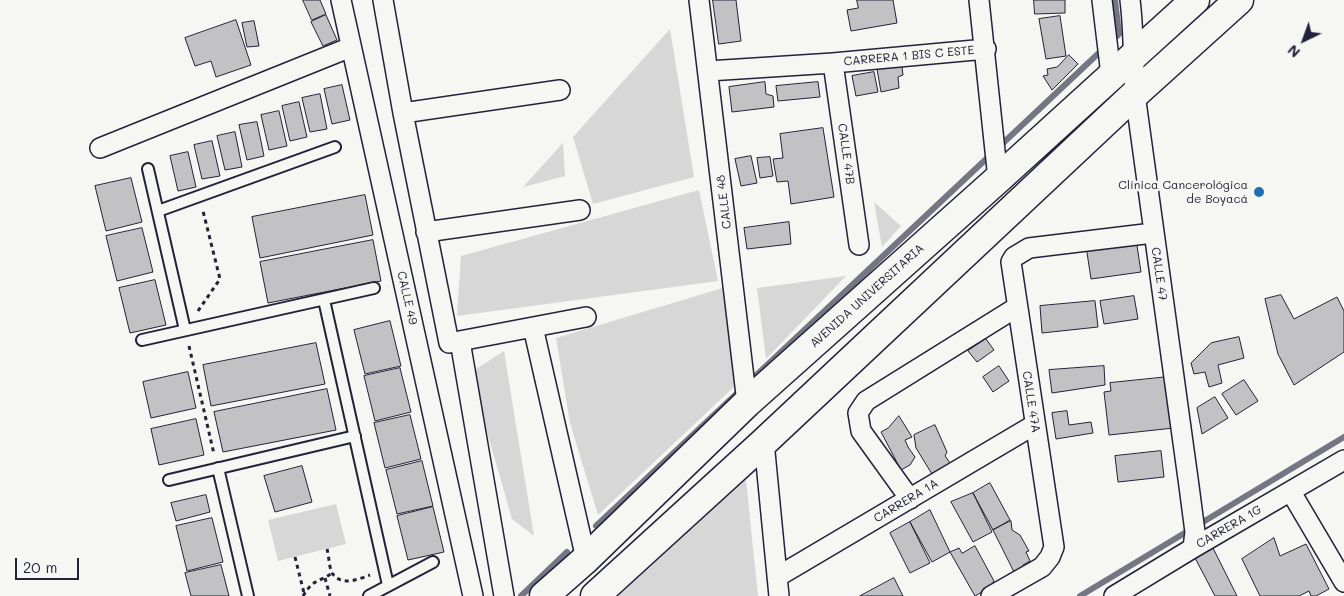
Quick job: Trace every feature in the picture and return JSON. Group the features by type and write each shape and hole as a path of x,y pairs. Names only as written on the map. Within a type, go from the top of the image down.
{"main road":[{"name":"AVENIDA UNIVERSITARIA","path":"544,596 586,559 747,403 1195,0"},
{"path":"595,596 764,442 1135,94 1239,0"}],"street":[{"name":"CALLE 49","path":"340,0 473,596"},
{"path":"383,0 402,114 449,343 586,317"},
{"name":"CALLE 48","path":"699,0 747,403"},
{"path":"979,0 986,49 998,179"},
{"path":"1102,0 1111,75"},
{"name":"CALLE 47","path":"1130,0 1133,24 1132,57 1135,94 1192,507 1194,540"},
{"path":"100,148 351,47"},
{"name":"CARRERA 1 BIS C ESTE","path":"708,71 986,49"},
{"name":"CALLE 47B","path":"833,62 859,245"},
{"path":"402,114 560,90"},
{"path":"426,232 580,210"},
{"name":"CALLE 47A","path":"991,596 1042,567 1050,557 1054,547 1016,307 1011,262 1014,257 1029,248 1153,233"},
{"path":"910,499 861,431 858,413 866,401 1016,307"},
{"path":"533,327 586,559"},
{"path":"460,341 504,596"},
{"name":"CARRERA 1A","path":"777,577 1034,425"},
{"path":"764,442 779,596"},
{"name":"CARRERA 1G","path":"1114,596 1194,540 1291,492 1344,460"},
{"path":"1291,492 1344,582"}],"lane":[{"path":"158,211 335,148"},
{"path":"148,169 185,330"},
{"path":"142,340 374,288"},
{"path":"324,300 388,585"},
{"path":"169,480 355,436"},
{"path":"218,468 248,596"},
{"path":"369,596 433,562"}],"path":[{"path":"199,196 220,278 185,330 218,468"},
{"path":"327,549 332,573 346,581 385,570"},
{"path":"295,556 303,595"},
{"path":"303,595 315,580 325,578 332,573"},
{"path":"325,578 330,596"}],"shaded area":[{"path":"670,29 694,177 593,204 573,137"},
{"path":"563,143 565,176 523,187"},
{"path":"699,190 718,281 457,316 461,256"},
{"path":"874,202 901,226 882,247"},
{"path":"846,276 766,359 757,288"},
{"path":"726,287 738,383 598,515 570,423 556,338"},
{"path":"504,351 534,536 512,519 470,373"},
{"path":"746,480 758,596 618,596"},
{"path":"336,504 346,544 278,561 268,520"}],"building":[{"path":"303,0 320,0 326,14 312,20"},
{"path":"713,0 736,0 741,41 719,44"},
{"path":"857,0 893,0 897,23 851,31 847,10 858,8"},
{"path":"1034,0 1065,0 1065,13 1035,14"},
{"path":"326,15 337,40 323,46 311,22"},
{"path":"1060,16 1066,56 1046,59 1039,19"},
{"path":"236,20 251,65 216,77 211,61 195,66 185,38"},
{"path":"254,21 259,46 247,47 242,23"},
{"path":"1069,55 1078,64 1052,90 1043,76 1048,75 1047,69 1057,67"},
{"path":"902,67 903,75 898,77 899,88 881,92 877,69"},
{"path":"874,72 878,92 856,96 852,76"},
{"path":"765,82 766,94 773,96 774,107 732,112 729,87"},
{"path":"818,82 820,97 778,101 776,86"},
{"path":"342,85 350,120 332,124 324,89"},
{"path":"320,94 327,129 310,132 302,98"},
{"path":"299,102 307,137 290,141 282,106"},
{"path":"279,111 287,146 269,150 261,115"},
{"path":"257,122 264,156 247,160 239,125"},
{"path":"823,128 834,197 791,204 788,181 777,182 773,159 783,158 780,134"},
{"path":"235,132 242,167 225,170 217,136"},
{"path":"212,141 220,176 202,179 194,145"},
{"path":"188,152 196,187 178,191 170,156"},
{"path":"751,156 757,183 741,186 735,159"},
{"path":"770,157 773,176 760,178 757,158"},
{"path":"131,178 142,222 106,231 95,186"},
{"path":"365,195 373,235 260,258 252,217"},
{"path":"789,222 791,244 747,249 744,228"},
{"path":"142,228 153,272 117,281 106,236"},
{"path":"1136,239 1141,272 1091,279 1086,246"},
{"path":"373,240 381,281 268,303 260,262"},
{"path":"155,280 166,325 130,333 119,288"},
{"path":"1281,295 1294,319 1337,297 1344,311 1344,352 1294,385 1278,354 1265,299"},
{"path":"1134,296 1138,319 1104,324 1100,301"},
{"path":"1095,301 1098,327 1042,333 1040,306"},
{"path":"390,321 401,366 365,374 354,330"},
{"path":"1239,337 1244,358 1218,365 1222,383 1209,387 1205,372 1194,374 1191,363 1211,343"},
{"path":"986,339 994,350 977,362 968,351"},
{"path":"316,343 325,384 211,406 203,365"},
{"path":"999,366 1009,381 993,392 983,377"},
{"path":"1104,366 1105,385 1052,393 1049,370"},
{"path":"400,368 411,412 375,421 364,376"},
{"path":"188,372 196,408 151,418 143,382"},
{"path":"1168,377 1174,428 1109,435 1104,392 1111,391 1110,383"},
{"path":"1244,380 1258,401 1236,415 1222,394"},
{"path":"327,389 336,430 223,452 214,412"},
{"path":"1215,397 1228,418 1202,434 1197,408"},
{"path":"1067,411 1069,425 1091,422 1093,433 1056,439 1052,413"},
{"path":"410,415 421,459 385,468 374,423"},
{"path":"899,416 912,437 905,440 915,457 910,465 901,470 881,432 888,428"},
{"path":"196,419 204,455 159,465 151,429"},
{"path":"935,425 947,452 945,456 953,467 935,479 916,448 914,435"},
{"path":"1161,451 1164,477 1118,482 1115,456"},
{"path":"422,461 433,506 397,514 386,470"},
{"path":"302,466 312,502 275,512 264,476"},
{"path":"990,483 1010,520 993,530 973,493"},
{"path":"973,493 992,532 973,542 951,502"},
{"path":"206,495 210,512 176,521 171,503"},
{"path":"433,507 444,552 408,560 397,516"},
{"path":"930,510 950,552 932,562 910,522"},
{"path":"212,518 223,562 187,571 176,526"},
{"path":"1011,521 1012,530 1020,535 1029,551 1026,552 1030,561 1023,565 1025,569 1015,574 993,530"},
{"path":"910,522 930,563 910,573 890,533"},
{"path":"1274,538 1280,556 1306,544 1329,589 1316,596 1311,596 1309,591 1299,596 1260,596 1242,559"},
{"path":"1210,542 1237,596 1215,596 1194,556"},
{"path":"975,546 994,581 989,588 975,596 950,552 959,548 962,553"},
{"path":"221,565 229,596 191,596 185,573"},
{"path":"894,578 903,596 860,596"}],"waterway":[{"path":"596,526 1119,34 1115,0"},
{"path":"1080,596 1344,437"},
{"path":"521,596 567,552"}],"place":[{"name":"Clínica Cancerológica de Boyacá","path":"1259,192"}]}
